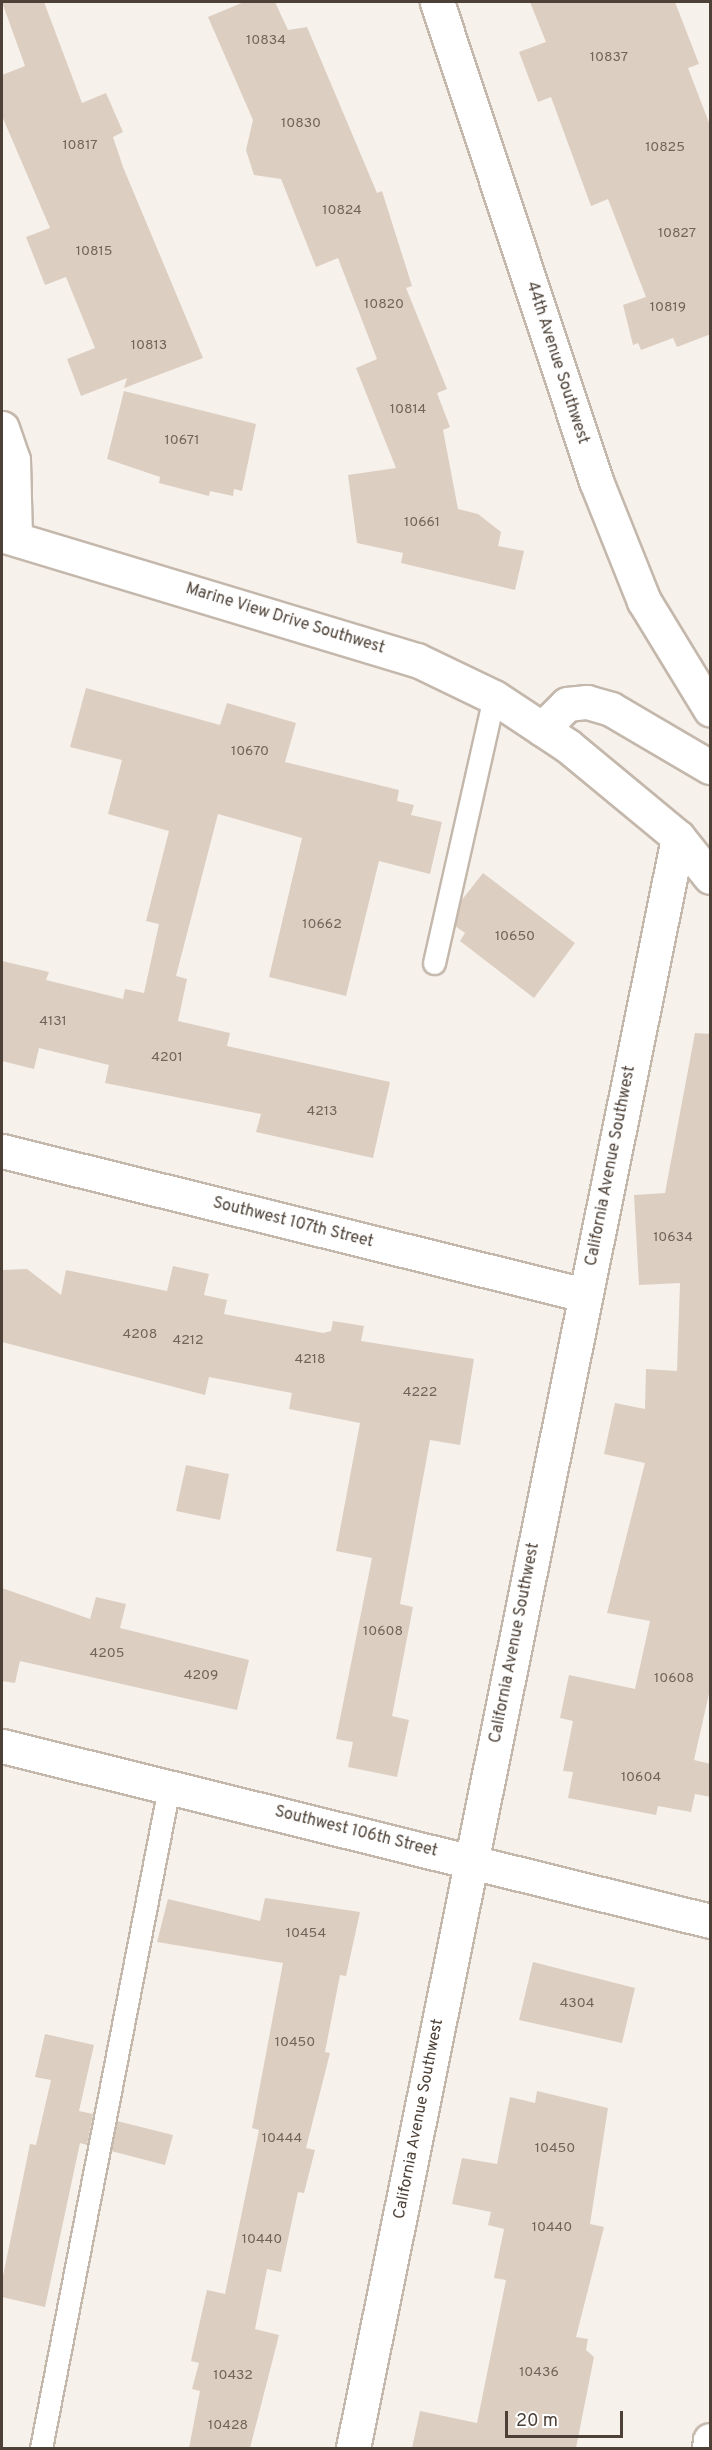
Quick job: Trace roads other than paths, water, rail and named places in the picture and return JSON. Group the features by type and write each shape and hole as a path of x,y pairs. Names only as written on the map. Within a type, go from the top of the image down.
{"street":[{"name":"44th Avenue Southwest","path":"436,2 596,481 644,601 711,709"},
{"path":"2,428 13,460 8,536"},
{"name":"Marine View Drive Southwest","path":"8,536 417,660 494,697 542,729 678,837 711,877"},
{"path":"542,729 567,704 587,702 611,709 711,767"},
{"name":"California Avenue Southwest","path":"353,2448 678,837"},
{"name":"Southwest 107th Street","path":"2,1151 585,1295"},
{"name":"Southwest 106th Street","path":"2,1746 711,1921"},
{"path":"710,2448 711,2440"}],"lane":[{"path":"434,963 494,697"},
{"path":"41,2448 169,1787"}]}
